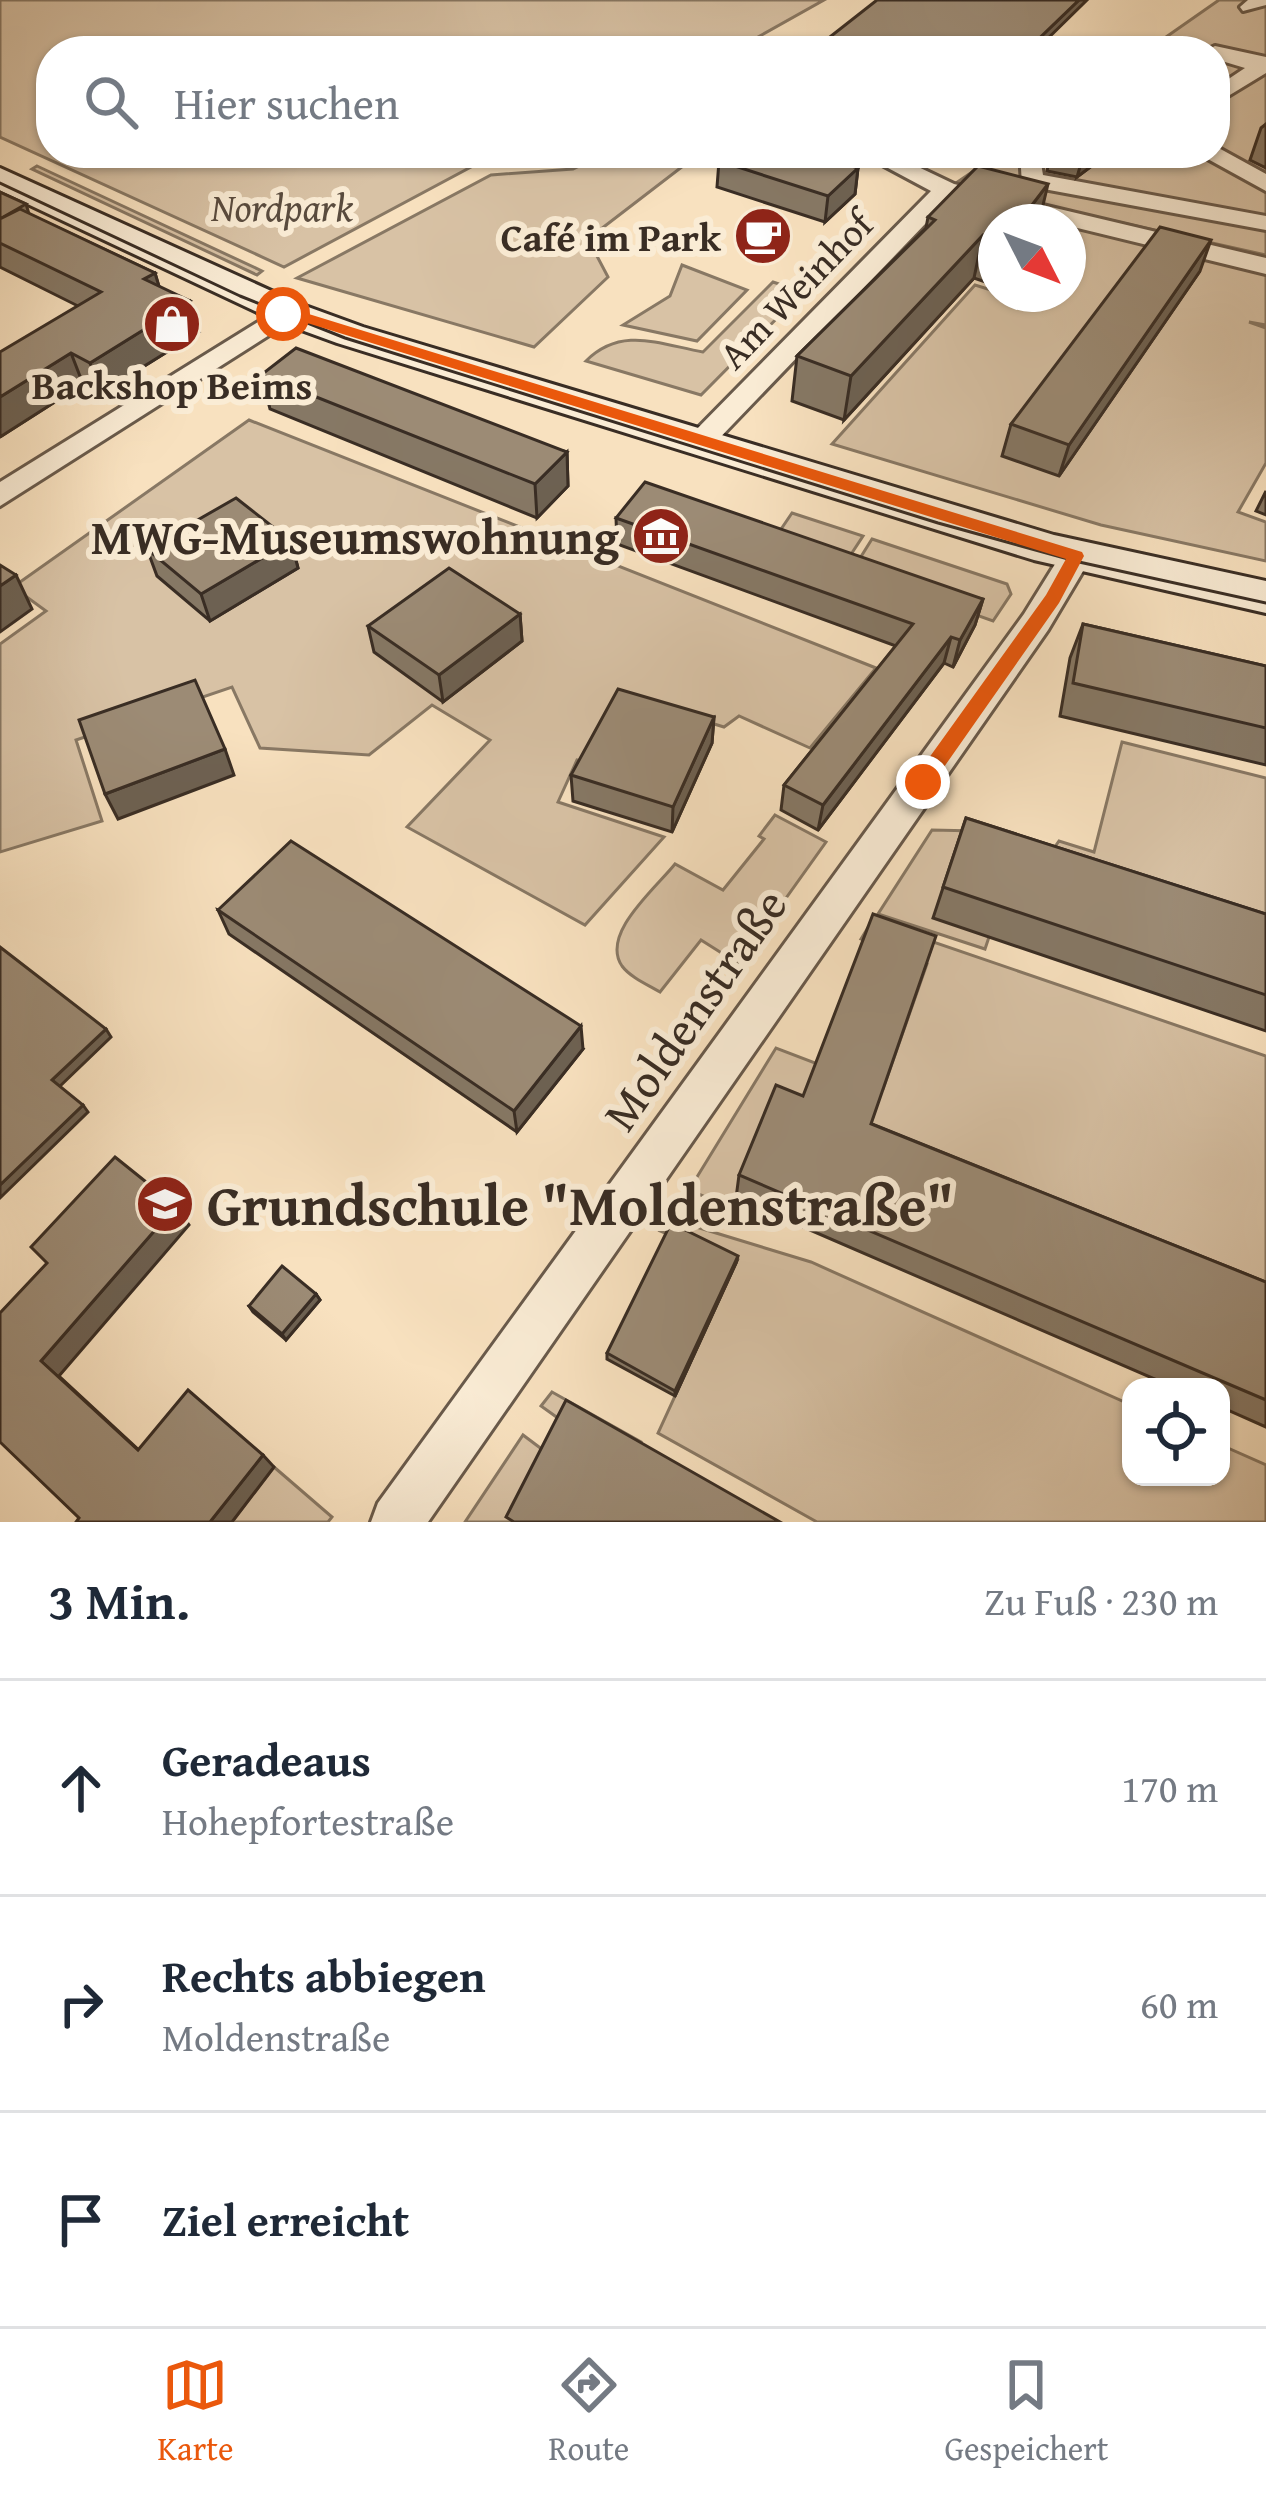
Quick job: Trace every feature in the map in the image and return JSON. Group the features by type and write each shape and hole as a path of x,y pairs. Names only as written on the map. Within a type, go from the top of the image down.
{"street":[{"path":"1230,56 1262,64"},
{"path":"1230,87 1262,64"},
{"path":"1230,163 1266,184"},
{"path":"903,168 946,189 1264,264"},
{"path":"1033,168 1030,180 1266,223"},
{"path":"0,178 286,312 1076,556 1266,597"},
{"name":"Am Weinhof","path":"699,443 946,189"},
{"path":"0,496 286,312"},
{"name":"Moldenstraße","path":"397,1522 1036,622 1076,556"}],"green space":[{"name":"Nordpark","path":"0,0 824,0 760,36 36,36 36,153 0,137"},
{"path":"1219,0 1266,0 1266,255 1086,215 1086,204 1038,204 953,185 978,168 1230,168 1230,36 1167,36"},
{"path":"41,168 262,271 257,275 32,169"},
{"name":"Nordpark","path":"68,168 469,168 284,267"},
{"path":"680,168 588,239 608,277 534,347 297,278 491,175"},
{"path":"1086,230 1266,273 1266,325 1249,322 1266,328 1266,463 1238,512 1266,522 1266,561 1101,525 832,444 975,285 978,312 1086,312"},
{"path":"682,265 747,290 697,341 623,325 670,296"},
{"path":"773,282 803,292 701,395 586,361 599,350 627,341 703,352"},
{"path":"249,420 876,668 810,748 739,716 724,727 626,697 588,762 577,760 558,802 664,837 585,925 407,827 490,740 432,705 369,755 260,748 232,687 76,740 102,821 0,852 0,644 46,611 13,587"},
{"path":"792,513 863,536 842,568 771,544"},
{"path":"872,539 1007,584 1011,594 993,621 852,571"},
{"path":"1122,742 1266,778 1266,951 989,937 985,949 878,914 932,830 977,831 1054,848 1059,841 1094,852"},
{"path":"775,815 826,842 739,964 701,940 660,992 625,970 617,953 624,926 675,864 723,890 764,839 759,836"},
{"path":"872,921 1266,1056 1266,1312 736,1198 731,1208 689,1190 776,1048 883,1089 927,964 861,939"},
{"path":"670,1219 811,1262 1122,1401 1122,1486 1230,1486 1230,1449 1266,1465 1266,1522 817,1522 658,1433 736,1263 660,1231"},
{"path":"552,1392 641,1442 635,1457 516,1522 465,1522 523,1435 543,1450 562,1421 541,1406"},
{"path":"274,1467 332,1517 328,1522 232,1522"}],"building":[{"path":"877,0 1079,0 1042,36 831,36"},
{"path":"741,168 858,168 828,196"},
{"path":"976,168 1048,184 1033,204 978,204 978,240 851,376 797,356 935,220 928,217"},
{"path":"0,192 26,204 0,219"},
{"path":"20,209 155,273 144,279 190,301 90,363 71,353 0,397 0,352 101,292 0,243 0,219"},
{"path":"1160,227 1211,240 1069,445 1011,424"},
{"path":"296,348 567,452 535,484 261,375"},
{"path":"645,482 983,599 960,640 951,637 823,805 784,785 913,624 616,518"},
{"path":"236,498 291,541 201,594 147,549"},
{"path":"0,565 16,575 0,586"},
{"path":"449,568 520,614 439,675 368,626"},
{"path":"1083,624 1266,666 1266,728 1073,683"},
{"path":"195,680 225,749 105,794 79,720"},
{"path":"618,689 714,717 673,807 571,775"},
{"path":"966,818 1266,914 1266,995 943,887"},
{"path":"291,841 581,1026 514,1111 218,910"},
{"path":"873,914 936,936 871,1124 1266,1282 1266,1400 1230,1385 1230,1378 1214,1378 739,1175 776,1085 803,1096"},
{"path":"0,947 106,1029 52,1080 83,1105 0,1185"},
{"path":"115,1157 176,1206 41,1361 138,1450 188,1390 263,1455 210,1522 76,1522 79,1518 0,1442 0,1313 47,1263 31,1247"},
{"path":"671,1223 738,1256 675,1391 607,1353"},
{"path":"282,1266 316,1294 282,1334 249,1306"},
{"path":"566,1400 780,1522 514,1522 506,1517"}],"tram line":[{"path":"0,183 240,296 345,338 938,523 1079,562 1266,603"}],"place":[{"name":"Café im Park","path":"763,236"},
{"name":"Backshop Beims","path":"172,324"},
{"name":"MWG-Museumswohnung","path":"661,536"},
{"name":"Grundschule \"Moldenstraße\"","path":"165,1204"}],"route":[{"path":"283,314 1076,556 1052,599 923,782"}]}
